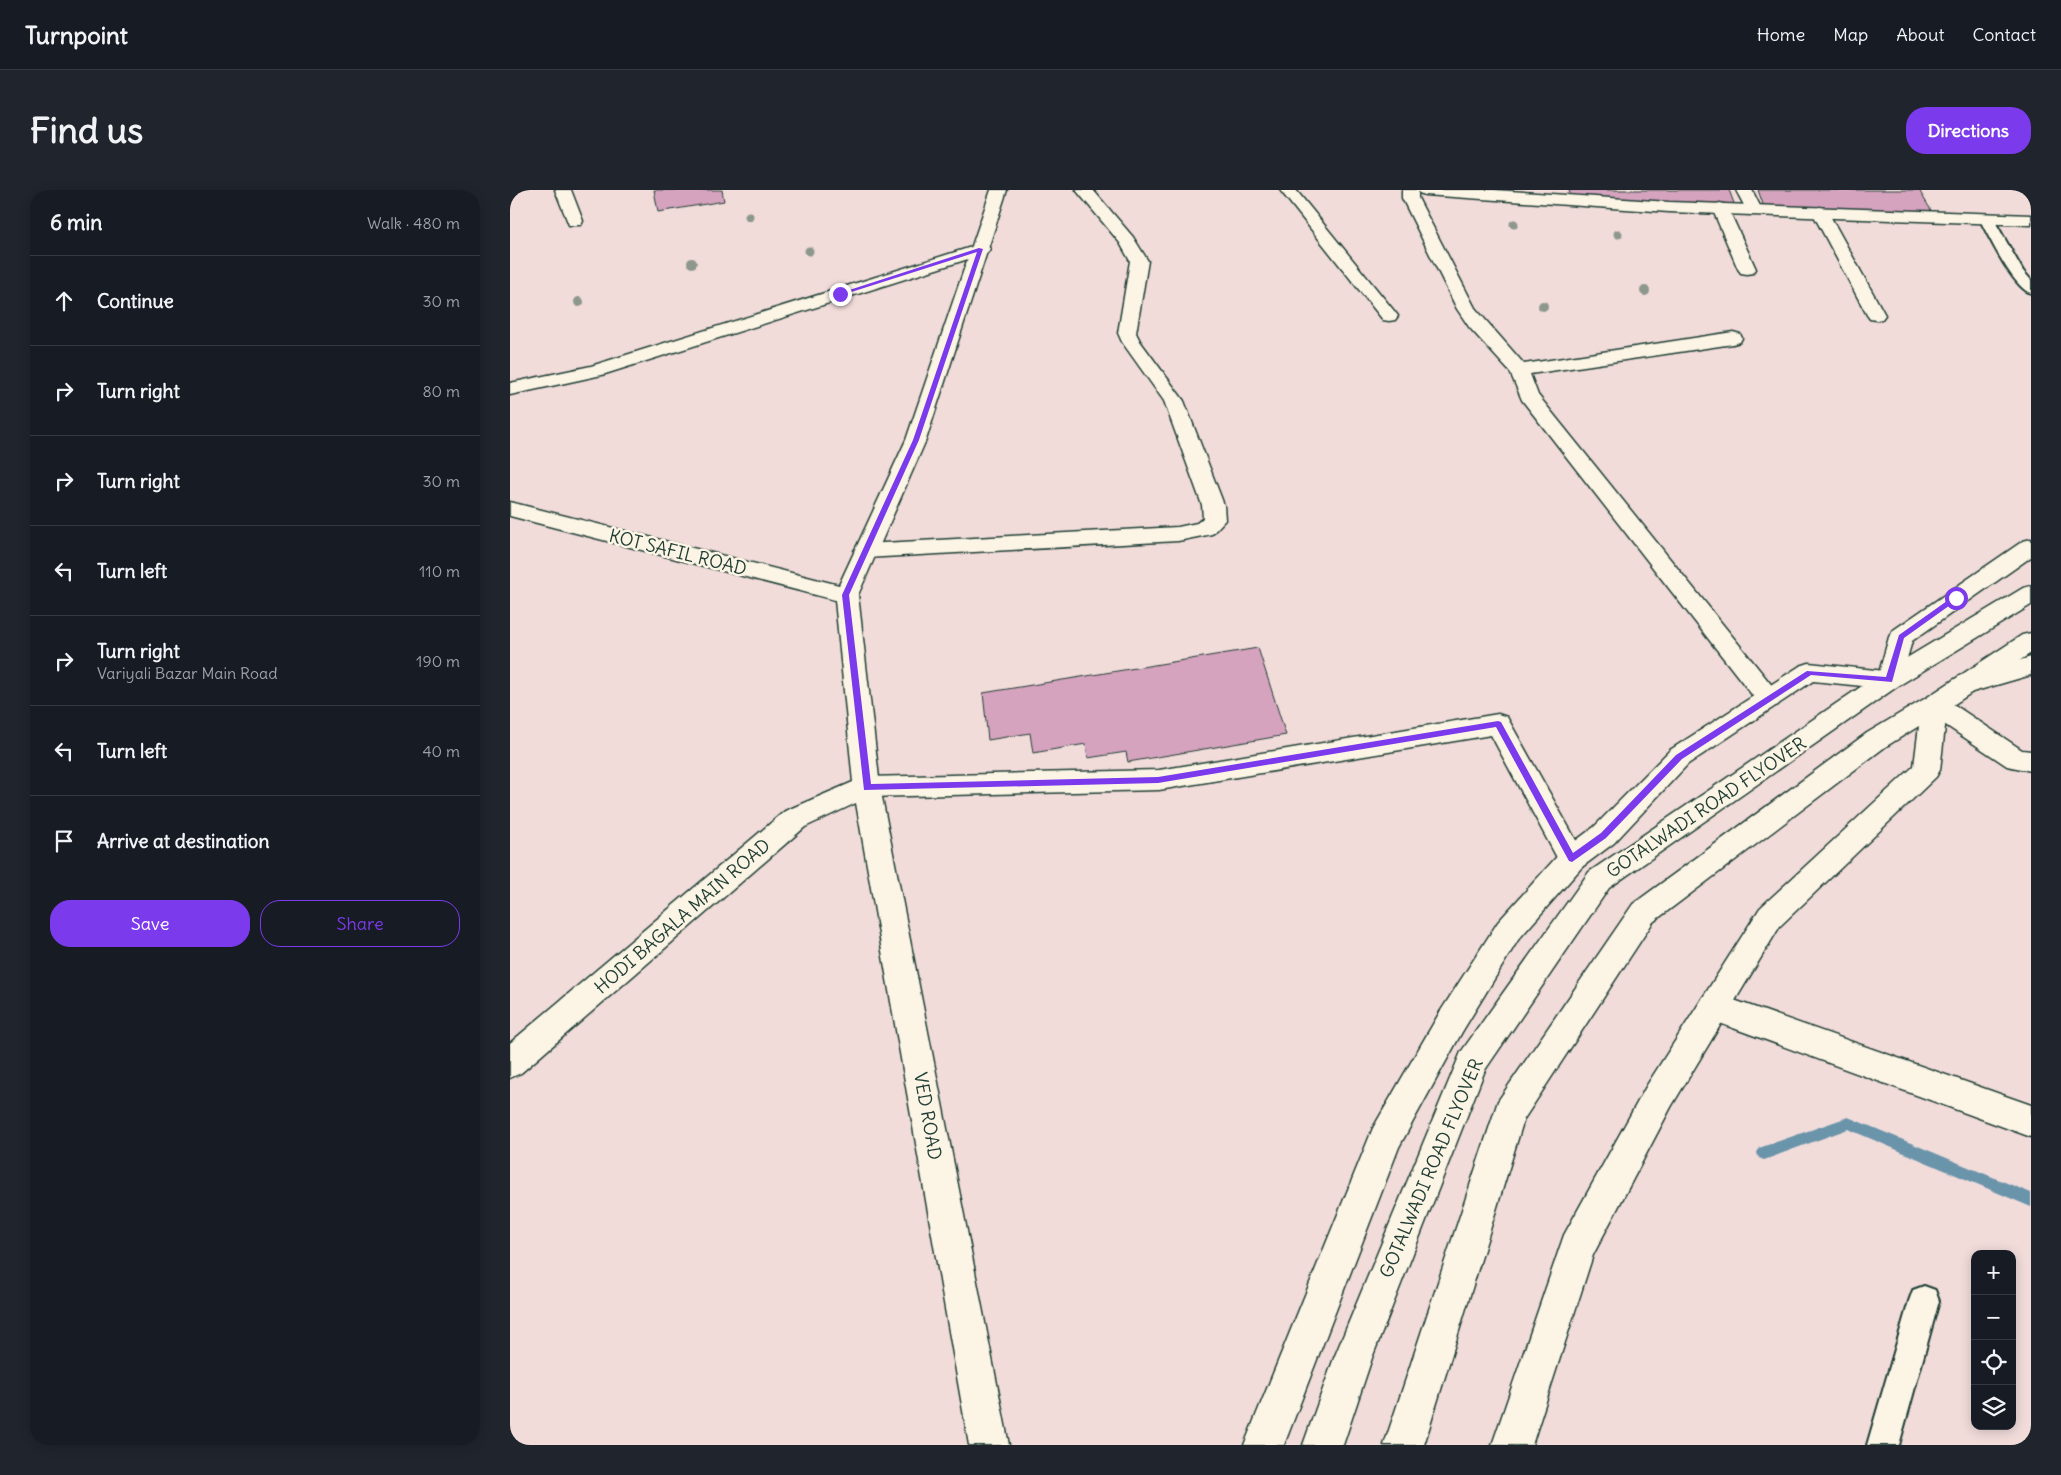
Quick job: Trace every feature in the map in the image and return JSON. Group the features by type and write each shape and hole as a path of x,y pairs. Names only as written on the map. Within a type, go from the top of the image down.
{"street":[{"path":"563,190 575,221"},
{"path":"846,595 916,440 999,190"},
{"path":"865,551 1178,534 1204,529 1214,520 1213,505 1174,400 1131,342 1127,333 1139,261 1127,241 1084,190"},
{"path":"1288,190 1389,316"},
{"path":"1410,190 1410,198 1466,309 1476,323 1519,370 1529,396 1769,699"},
{"path":"1425,190 1754,210 2031,220"},
{"path":"1744,190 1754,210"},
{"path":"1720,208 1747,268"},
{"path":"1820,212 1876,315"},
{"path":"510,389 595,371 980,249"},
{"path":"1519,370 1733,338"},
{"name":"KOT SAFIL ROAD","path":"510,509 846,595"},
{"path":"1264,1445 1385,1139 1451,1022 1508,931 1572,859 1604,835 1679,757 1810,672 1889,680 1901,637 2031,546"},
{"name":"VED ROAD","path":"846,595 867,787 988,1445"},
{"name":"GOTALWADI ROAD FLYOVER","path":"1323,1445 1353,1358 1472,1062 1599,880 1889,680 2022,599"},
{"path":"1404,1445 1510,1112 1643,913 1876,740 1935,705 2031,641"},
{"path":"1962,686 2031,666"},
{"path":"1935,705 2016,759 2031,761"},
{"path":"1512,1445 1577,1248 1659,1096 1770,917 1926,770 1935,705"},
{"path":"867,787 1158,780 1498,724 1572,859"},
{"name":"HODI BAGALA MAIN ROAD","path":"510,1064 795,819 867,787"},
{"path":"1714,1007 2031,1121"}],"lane":[{"path":"1986,218 2017,272 2031,289"},
{"path":"1883,1445 1924,1301"}],"building":[{"path":"654,190 722,190 724,201 658,212"},
{"path":"1569,190 1729,190 1735,206 1571,197"},
{"path":"1758,190 1919,190 1932,212 1764,207"},
{"path":"1258,648 1286,735 1128,762 1126,752 1088,758 1086,744 1033,753 1030,733 988,740 983,693"}],"waterway":[{"path":"1764,1153 1848,1123 2031,1200"}],"route":[{"path":"840,294 980,249 916,440 846,595 867,787 1158,780 1498,724 1572,859 1604,835 1679,757 1810,672 1889,680 1901,637 1956,598"}]}
